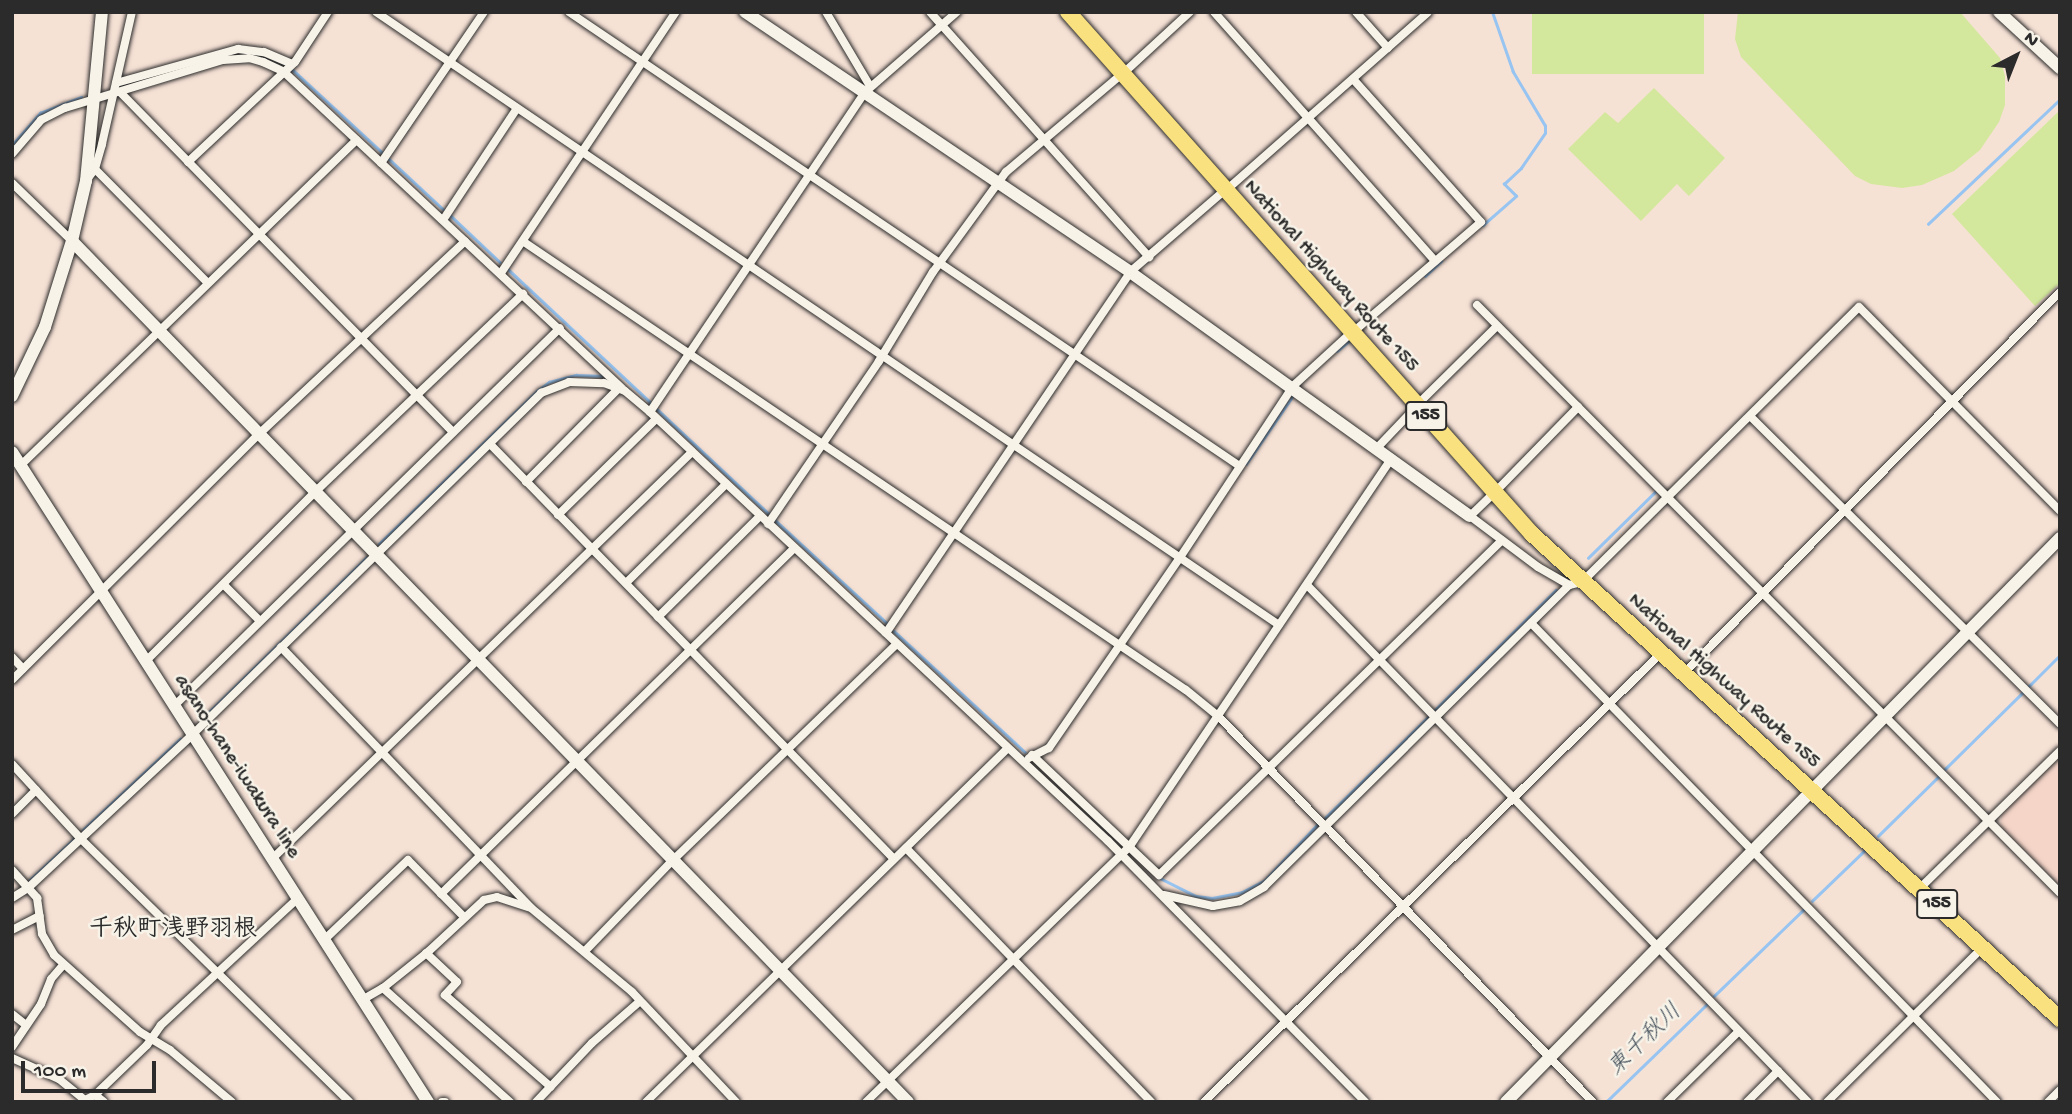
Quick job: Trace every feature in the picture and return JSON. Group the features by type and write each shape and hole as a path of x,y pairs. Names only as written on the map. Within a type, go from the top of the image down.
{"highway":[{"name":"National Highway Route 155","path":"1068,12 1125,71 1580,581 1920,888 2060,1019"},
{"name":"National Highway Route 155","path":"1079,12 1125,71"},
{"name":"National Highway Route 155","path":"1580,581 1688,669 1797,769 1813,792"}],"street":[{"path":"12,397 45,327 72,241 86,181 102,12"},
{"path":"86,181 94,169 117,93 116,83 132,12"},
{"path":"188,162 292,64 328,12"},
{"path":"376,12 1279,625"},
{"path":"381,163 484,12"},
{"path":"569,12 1238,465"},
{"path":"501,273 676,12"},
{"path":"745,12 867,90 1130,272 1293,386 1502,540 1580,581"},
{"path":"826,12 867,90"},
{"path":"930,12 1149,257"},
{"path":"558,515 653,416 867,90 957,12"},
{"path":"768,524 881,356 940,262 1006,172 1045,141 1190,12"},
{"path":"1214,12 1435,261"},
{"path":"1356,12 1388,48"},
{"path":"886,633 1130,272 1428,12"},
{"path":"1999,12 2060,68"},
{"path":"116,83 238,49 264,52 292,64"},
{"path":"12,153 33,128 50,114 95,99 236,58 263,62 284,72 1122,855 1365,1102"},
{"path":"1024,762 1032,755 1049,748 1179,559 1238,465 1293,386 1481,222 1353,79"},
{"path":"117,93 453,432"},
{"path":"443,220 517,108"},
{"path":"21,465 157,330 356,141"},
{"path":"94,169 207,282"},
{"path":"12,183 377,553 908,1102"},
{"path":"12,680 259,434 465,241"},
{"path":"524,242 1186,690 1217,716 1593,1102"},
{"path":"1688,669 2060,292"},
{"path":"145,662 316,491 523,294"},
{"path":"1477,305 2060,892"},
{"path":"1162,894 1196,905 1213,906 1240,901 1264,887 1531,623 1580,581 1751,417 1859,307 2060,511"},
{"path":"1377,448 1497,326"},
{"path":"174,706 352,528 560,328"},
{"path":"12,898 28,888 192,735 541,393 555,386 592,381 622,390"},
{"path":"526,482 622,390"},
{"path":"1470,516 1578,407"},
{"path":"1751,417 2060,724"},
{"path":"490,444 894,859"},
{"name":"asano-hane-iwakura line","path":"12,452 428,1102"},
{"path":"272,859 383,753 477,657 692,452"},
{"path":"866,1102 1130,846 1392,458"},
{"path":"626,583 726,484"},
{"path":"658,617 760,516"},
{"path":"1506,1102 2060,538"},
{"path":"1032,755 1159,874 1502,540"},
{"path":"441,894 794,548"},
{"path":"224,585 259,620"},
{"path":"1307,585 1808,1102"},
{"path":"1531,623 1997,1102"},
{"path":"585,951 673,860 897,644"},
{"path":"281,647 531,908 585,951 639,1002 736,1102"},
{"path":"1204,1102 1660,654"},
{"path":"12,657 23,669"},
{"path":"646,1102 1008,748"},
{"path":"1920,888 2060,751"},
{"path":"12,765 81,839 350,1102"},
{"path":"12,814 36,790"},
{"path":"906,848 1151,1102"},
{"path":"324,940 408,860 464,918"},
{"path":"12,870 37,898 46,943 63,965 140,1032 204,1076 232,1102"},
{"path":"362,1000 383,988 426,953 484,900 497,897 531,908"},
{"path":"12,1058 59,1079 85,1100 96,1095 152,1038 161,1025 298,899"},
{"path":"12,930 40,916"},
{"path":"1827,1102 1983,947"},
{"path":"426,953 457,982 445,995 551,1087"},
{"path":"12,1047 41,1004 51,979 63,965"},
{"path":"383,988 510,1102"},
{"path":"536,1102 592,1043 639,1002"},
{"path":"12,1014 26,1025"},
{"path":"1667,1102 1740,1031"},
{"path":"1747,1102 1778,1071"},
{"path":"2048,1102 2060,1090"},
{"path":"96,1095 104,1102"}],"shaded area":[{"path":"2060,757 2060,886 2000,826 2002,813"}],"green space":[{"path":"1532,12 1704,12 1704,74 1532,74"},
{"path":"1738,12 1960,12 2000,58 2005,76 2005,105 1999,122 1980,150 1954,171 1922,185 1902,188 1871,184 1855,176 1741,57 1735,39"},
{"path":"1654,88 1725,158 1689,196 1677,184 1641,221 1568,149 1605,112 1618,123"},
{"path":"2060,110 2060,283 2035,306 1952,214"}],"waterway":[{"path":"1483,225 1516,196 1504,184 1521,168 1545,133 1545,126 1513,72 1492,12"},
{"path":"293,70 382,152"},
{"path":"12,145 40,113 81,97"},
{"path":"1928,224 2060,99"},
{"path":"388,158 443,209"},
{"path":"449,214 500,262"},
{"path":"1425,276 1441,261"},
{"path":"508,269 651,403"},
{"path":"1337,351 1350,340"},
{"path":"379,544 549,382 576,375 605,376"},
{"path":"1246,464 1292,397"},
{"path":"657,409 768,513"},
{"path":"1588,558 1655,492"},
{"path":"775,520 888,624"},
{"path":"200,721 366,558"},
{"path":"1435,710 1556,590"},
{"path":"894,631 1025,752"},
{"name":"東千秋川","path":"2029,686 2060,655"},
{"name":"東千秋川","path":"1945,769 2023,692"},
{"path":"1325,818 1429,716"},
{"path":"83,830 180,739"},
{"name":"東千秋川","path":"1878,836 1941,774"},
{"path":"1160,878 1196,896 1212,898 1242,892 1264,881 1317,825"},
{"path":"30,880 76,837"},
{"name":"東千秋川","path":"1812,901 1866,849"},
{"name":"東千秋川","path":"1714,996 1805,908"},
{"name":"東千秋川","path":"1606,1102 1708,1003"}],"district":[{"name":"千秋町浅野羽根","path":"173,931"}]}
